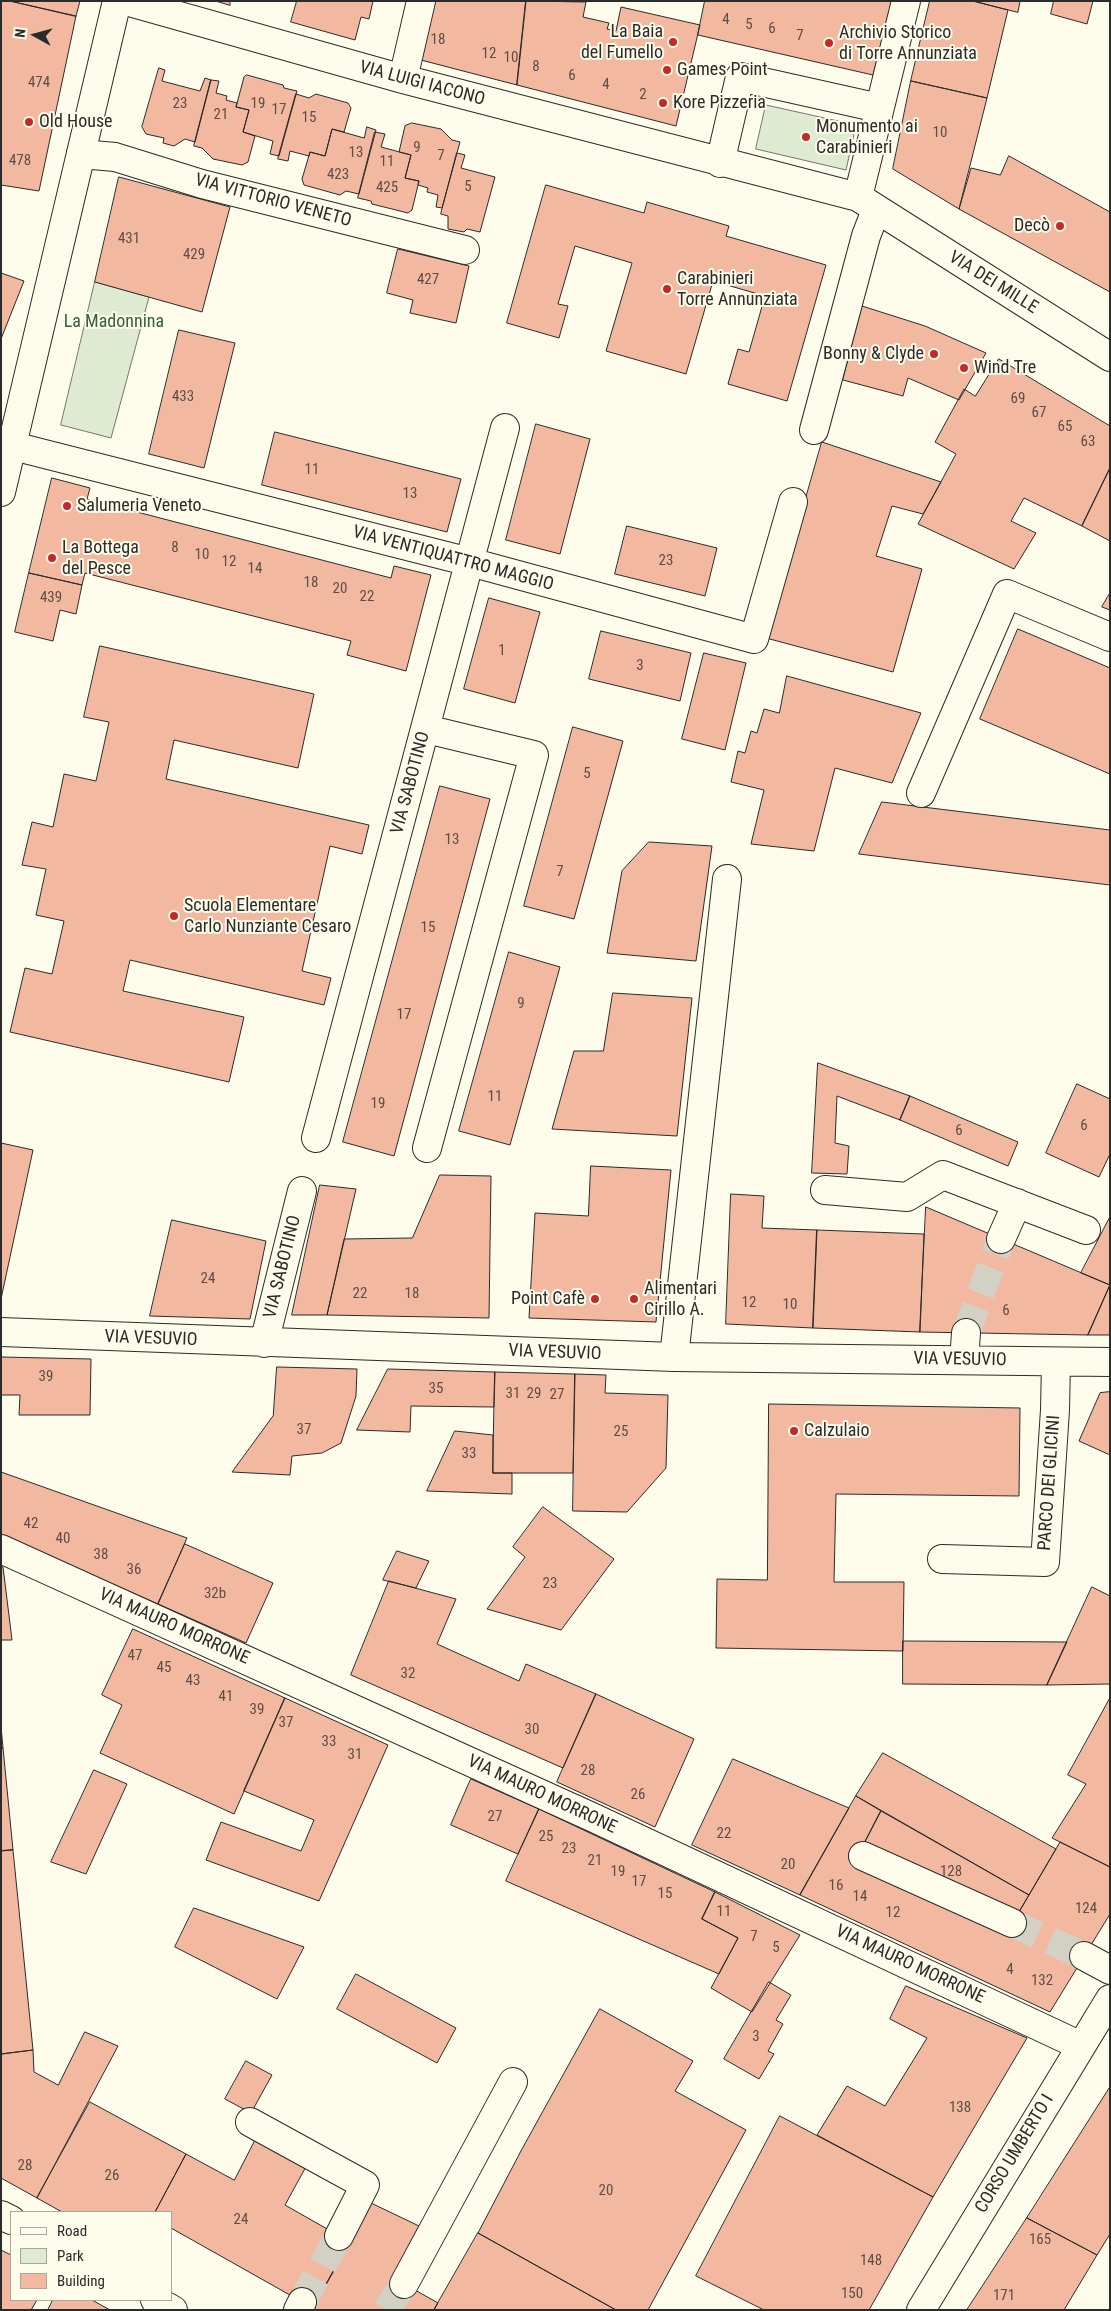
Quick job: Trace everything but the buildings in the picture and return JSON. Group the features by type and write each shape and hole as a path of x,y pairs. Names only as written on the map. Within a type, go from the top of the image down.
{"street":[{"path":"2,485 13,446 117,1"},
{"name":"VIA LUIGI IACONO","path":"126,1 403,79 867,204"},
{"path":"403,79 421,1"},
{"path":"814,430 866,236 867,204 880,108 906,1"},
{"path":"720,163 740,77 880,108"},
{"name":"VIA VITTORIO VENETO","path":"81,154 115,156 202,184 465,250"},
{"name":"VIA DEI MILLE","path":"867,204 1110,357"},
{"name":"VIA SABOTINO","path":"316,1138 505,428"},
{"name":"VIA VENTIQUATTRO MAGGIO","path":"13,446 470,562 754,639 793,502"},
{"path":"921,793 1007,594 1110,637"},
{"path":"426,730 534,755 426,1148"},
{"path":"674,1357 727,878"},
{"path":"825,1190 907,1197 943,1175 1086,1230"},
{"name":"VIA SABOTINO","path":"264,1343 302,1191"},
{"path":"1001,1239 1017,1202"},
{"name":"VIA VESUVIO","path":"1,1332 674,1357 1110,1362"},
{"path":"964,1360 966,1332"},
{"name":"PARCO DEI GLICINI","path":"942,1560 1045,1562 1055,1410 1056,1362"},
{"name":"VIA MAURO MORRONE","path":"1,1549 594,1818 1081,2046"},
{"path":"862,1856 1012,1924"},
{"path":"1084,1956 1110,1970"},
{"name":"CORSO UMBERTO I","path":"921,2310 1108,2004"},
{"path":"404,2284 513,2082"},
{"path":"250,2122 365,2185 339,2236"},
{"path":"157,2301 173,2310"}],"green space":[{"path":"766,105 856,125 846,170 756,149"},
{"name":"La Madonnina","path":"95,282 149,297 111,438 61,425"}],"tunnel":[{"path":"966,1333 1001,1239"},
{"path":"1012,1923 1084,1956"},
{"path":"302,2302 339,2236"},
{"path":"386,2310 404,2284"}],"place":[{"name":"La Baia del Fumello","path":"673,42"},
{"name":"Archivio Storico di Torre Annunziata","path":"829,43"},
{"name":"Games Point","path":"667,70"},
{"name":"Kore Pizzeria","path":"663,103"},
{"name":"Old House","path":"29,122"},
{"name":"Monumento ai Carabinieri","path":"806,137"},
{"name":"Decò","path":"1060,226"},
{"name":"Carabinieri Torre Annunziata","path":"667,289"},
{"name":"Bonny & Clyde","path":"934,354"},
{"name":"Wind Tre","path":"964,368"},
{"name":"Salumeria Veneto","path":"67,506"},
{"name":"La Bottega del Pesce","path":"52,558"},
{"name":"Scuola Elementare Carlo Nunziante Cesaro","path":"174,916"},
{"name":"Point Cafè","path":"595,1299"},
{"name":"Alimentari Cirillo A.","path":"634,1299"},
{"name":"Calzulaio","path":"794,1431"}]}
